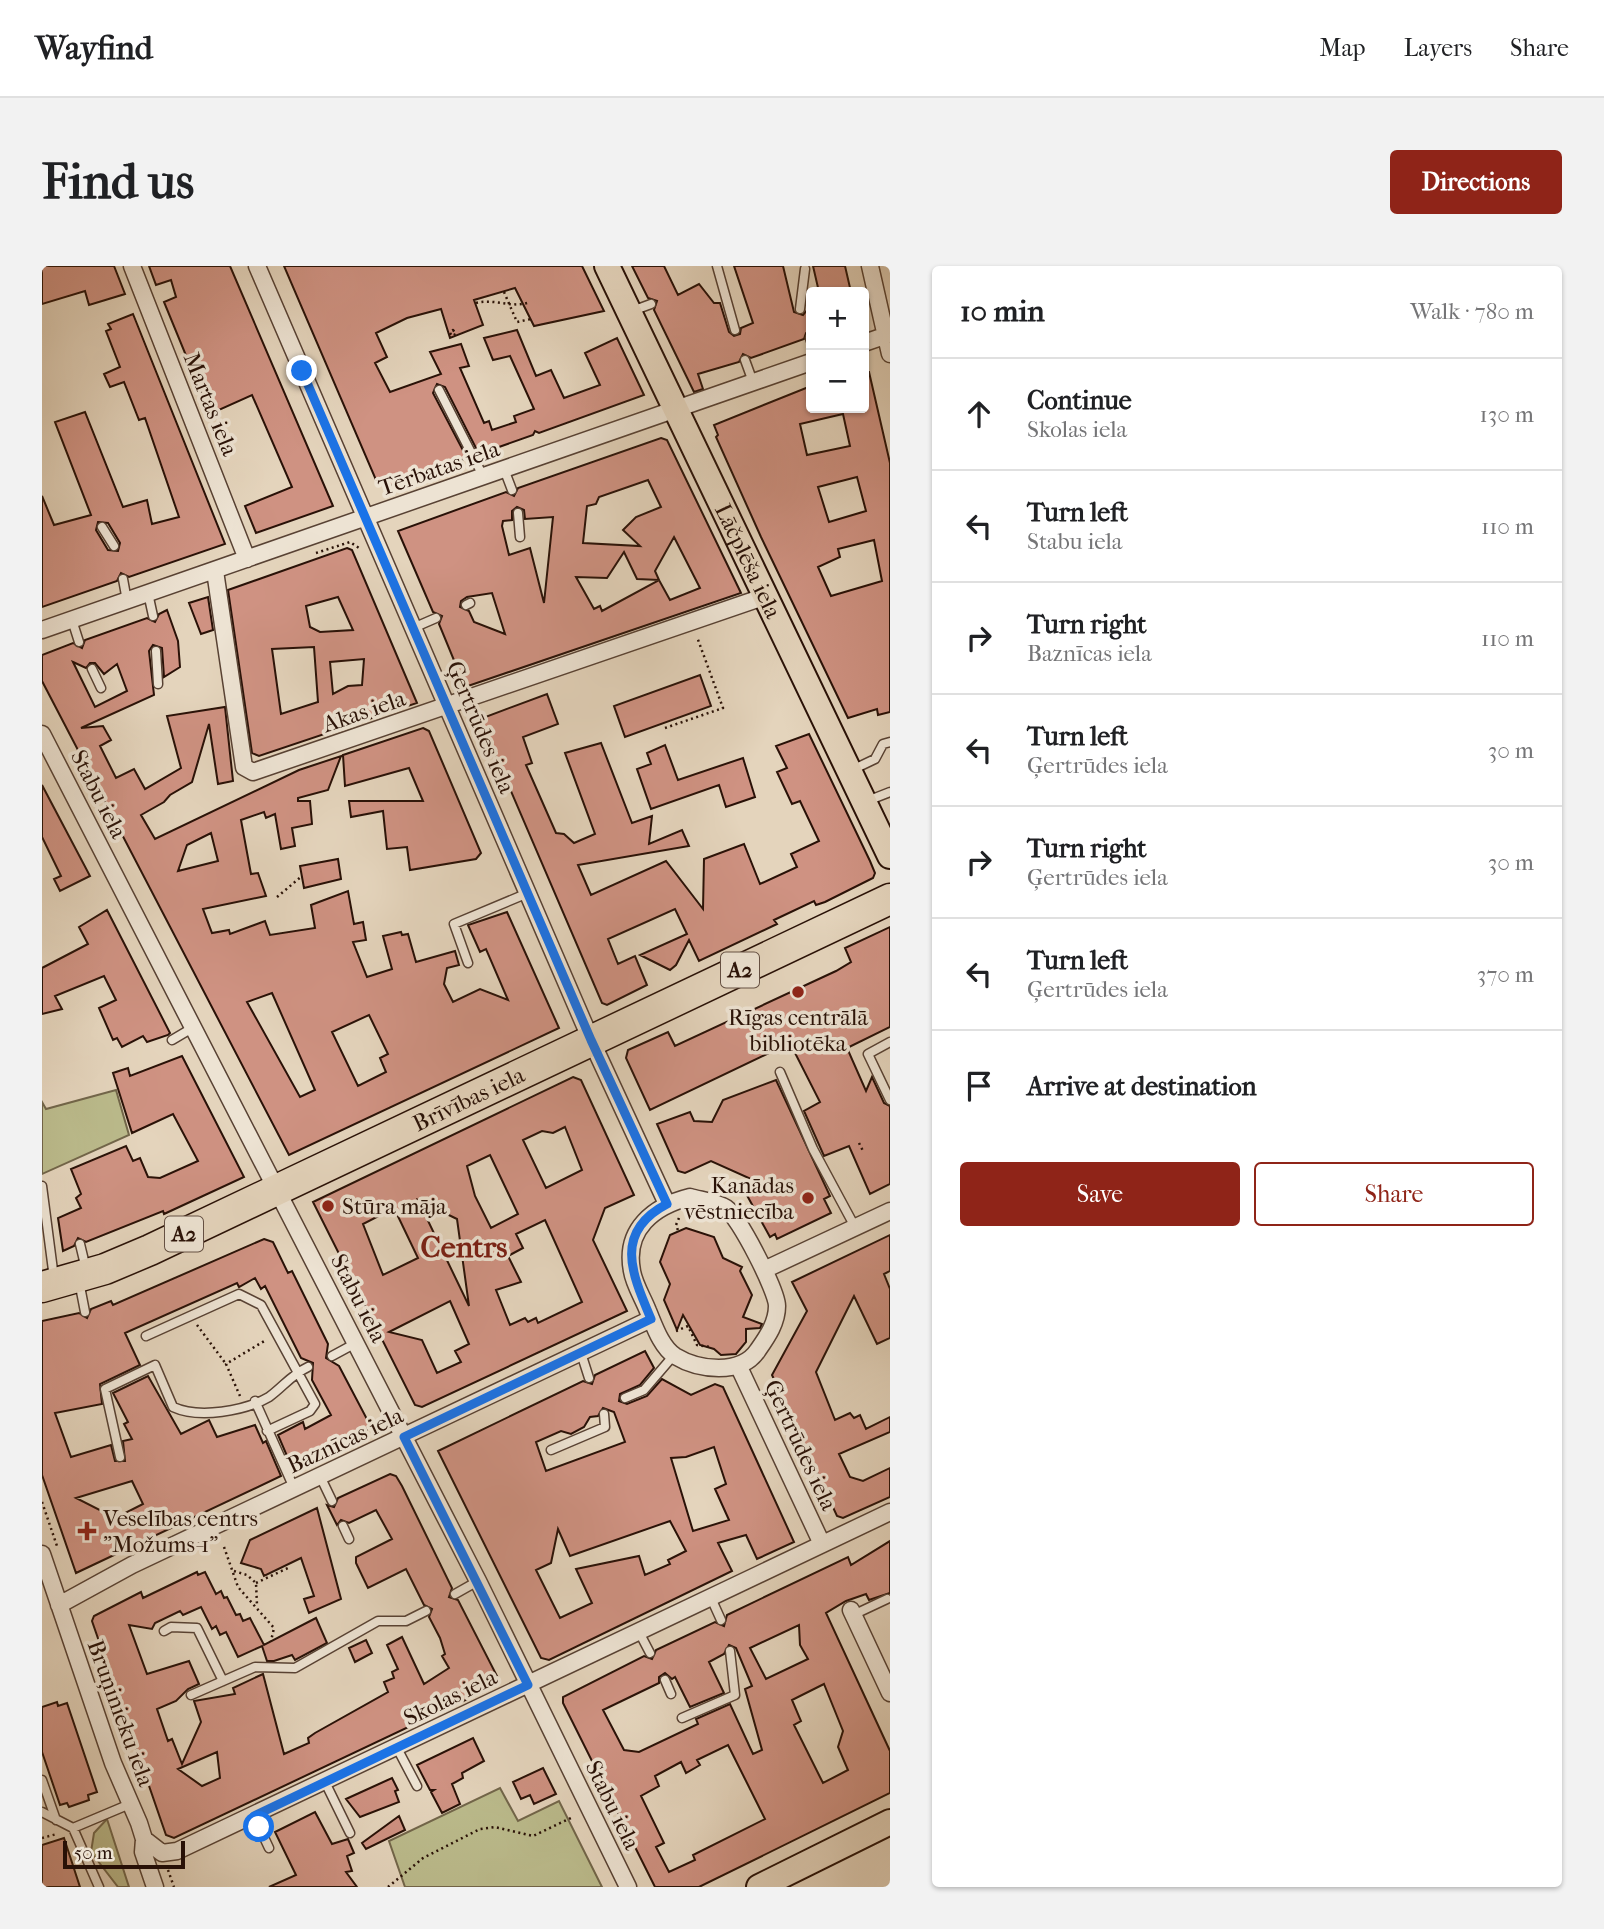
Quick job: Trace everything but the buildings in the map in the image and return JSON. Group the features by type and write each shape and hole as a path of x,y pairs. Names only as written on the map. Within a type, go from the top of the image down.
{"highway":[{"name":"Brīvības iela","path":"66,1281 150,1250 890,899"}],"main road":[{"name":"Lāčplēša iela","path":"607,266 640,308 676,410 890,856"},
{"path":"759,1887 890,1822"}],"street":[{"name":"Martas iela","path":"132,266 247,559"},
{"name":"Ģertrūdes iela","path":"257,266 591,1040 667,1204"},
{"path":"870,266 888,335 890,354"},
{"path":"869,341 888,335"},
{"name":"Tērbatas iela","path":"42,630 806,364"},
{"name":"Akas iela","path":"215,571 246,770 253,772 766,596"},
{"name":"Stabu iela","path":"42,734 279,1189 478,1581 628,1887"},
{"name":"Ģertrūdes iela","path":"690,1196 726,1208 744,1232 764,1270 778,1305 774,1325 755,1355 738,1365 717,1368 680,1349 666,1347 651,1319 632,1271 631,1250 639,1226 649,1214 690,1196"},
{"path":"764,1270 890,1210"},
{"name":"Baznīcas iela","path":"59,1605 132,1565 651,1319"},
{"name":"Ģertrūdes iela","path":"738,1365 822,1544"},
{"name":"Skolas iela","path":"144,1839 162,1853 169,1854 890,1512"},
{"name":"Bruņinieku iela","path":"43,1558 144,1839 143,1852 155,1887"},
{"path":"852,1613 889,1687"}],"lane":[{"path":"717,266 735,330"},
{"path":"800,309 805,269"},
{"path":"745,360 753,382"},
{"path":"439,390 483,476"},
{"path":"504,469 513,490"},
{"path":"518,513 520,537"},
{"path":"102,527 114,546"},
{"path":"123,579 127,601"},
{"path":"148,593 153,616"},
{"path":"413,628 436,618"},
{"path":"72,620 79,642"},
{"path":"156,651 158,684"},
{"path":"92,669 101,688"},
{"path":"849,771 875,758 883,744 890,742"},
{"path":"864,803 890,792"},
{"path":"468,963 454,925 528,893"},
{"path":"172,1040 194,1027"},
{"path":"890,1042 868,1054 890,1100"},
{"path":"780,1072 813,1149 855,1227"},
{"path":"42,1186 66,1281 85,1312"},
{"path":"66,1281 80,1244"},
{"path":"146,1336 239,1294 261,1305 315,1404 310,1411 267,1431"},
{"path":"332,1356 356,1343"},
{"path":"625,1398 643,1390 680,1349"},
{"path":"581,1353 589,1378"},
{"path":"120,1457 105,1389 155,1364 173,1407 186,1413 209,1415 268,1397 299,1371 308,1367"},
{"path":"255,1401 294,1488"},
{"path":"551,1450 606,1427 604,1414"},
{"path":"320,1476 332,1501"},
{"path":"343,1526 349,1539"},
{"path":"455,1594 478,1581"},
{"path":"711,1598 721,1620"},
{"path":"852,1613 887,1599"},
{"path":"191,1695 255,1667 295,1668 378,1621 406,1621 426,1611"},
{"path":"164,1630 171,1627 197,1628 223,1681"},
{"path":"639,1632 650,1653"},
{"path":"682,1718 735,1695 730,1651"},
{"path":"665,1680 671,1694"},
{"path":"397,1748 417,1786"},
{"path":"42,1780 57,1821"},
{"path":"325,1782 350,1833"},
{"path":"73,1828 130,1804"},
{"path":"42,1812 73,1828 99,1887"},
{"path":"254,1816 269,1848"}],"path":[{"path":"504,292 517,322 531,319"},
{"path":"476,303 488,301 514,306 530,302"},
{"path":"664,728 723,708 695,631"},
{"path":"277,897 302,876"},
{"path":"859,1143 863,1151"},
{"path":"679,1219 676,1225 679,1233"},
{"path":"191,1315 226,1364 244,1405"},
{"path":"676,1331 688,1326 697,1345 710,1347"},
{"path":"226,1364 278,1333"},
{"path":"680,1349 694,1340"},
{"path":"224,1547 247,1600 257,1605 274,1628 271,1641"},
{"path":"256,1583 288,1568"},
{"path":"232,1570 247,1574 256,1583 257,1605"},
{"path":"388,1887 423,1858 480,1829 495,1827 533,1836 573,1817"},
{"path":"42,1838 60,1833"},
{"path":"171,1878 174,1887"}],"green space":[{"path":"116,1090 129,1135 42,1174 42,1102 46,1109"},
{"path":"500,1788 518,1821 559,1801 602,1887 405,1887 389,1841"},
{"path":"107,1819 129,1887 118,1887 91,1852 94,1833"}],"place":[{"name":"Rīgas centrālā bibliotēka","path":"798,992"},
{"name":"Kanādas vēstniecība","path":"808,1198"},
{"name":"Stūra māja","path":"328,1206"},
{"name":"Veselības centrs \"Možums-1\"","path":"87,1531"}],"district":[{"name":"Centrs","path":"464,1247"}],"route":[{"path":"259,1827 254,1816 528,1685 404,1437 651,1319 632,1271 631,1250 639,1226 649,1214 667,1204 591,1040 302,371"}]}
